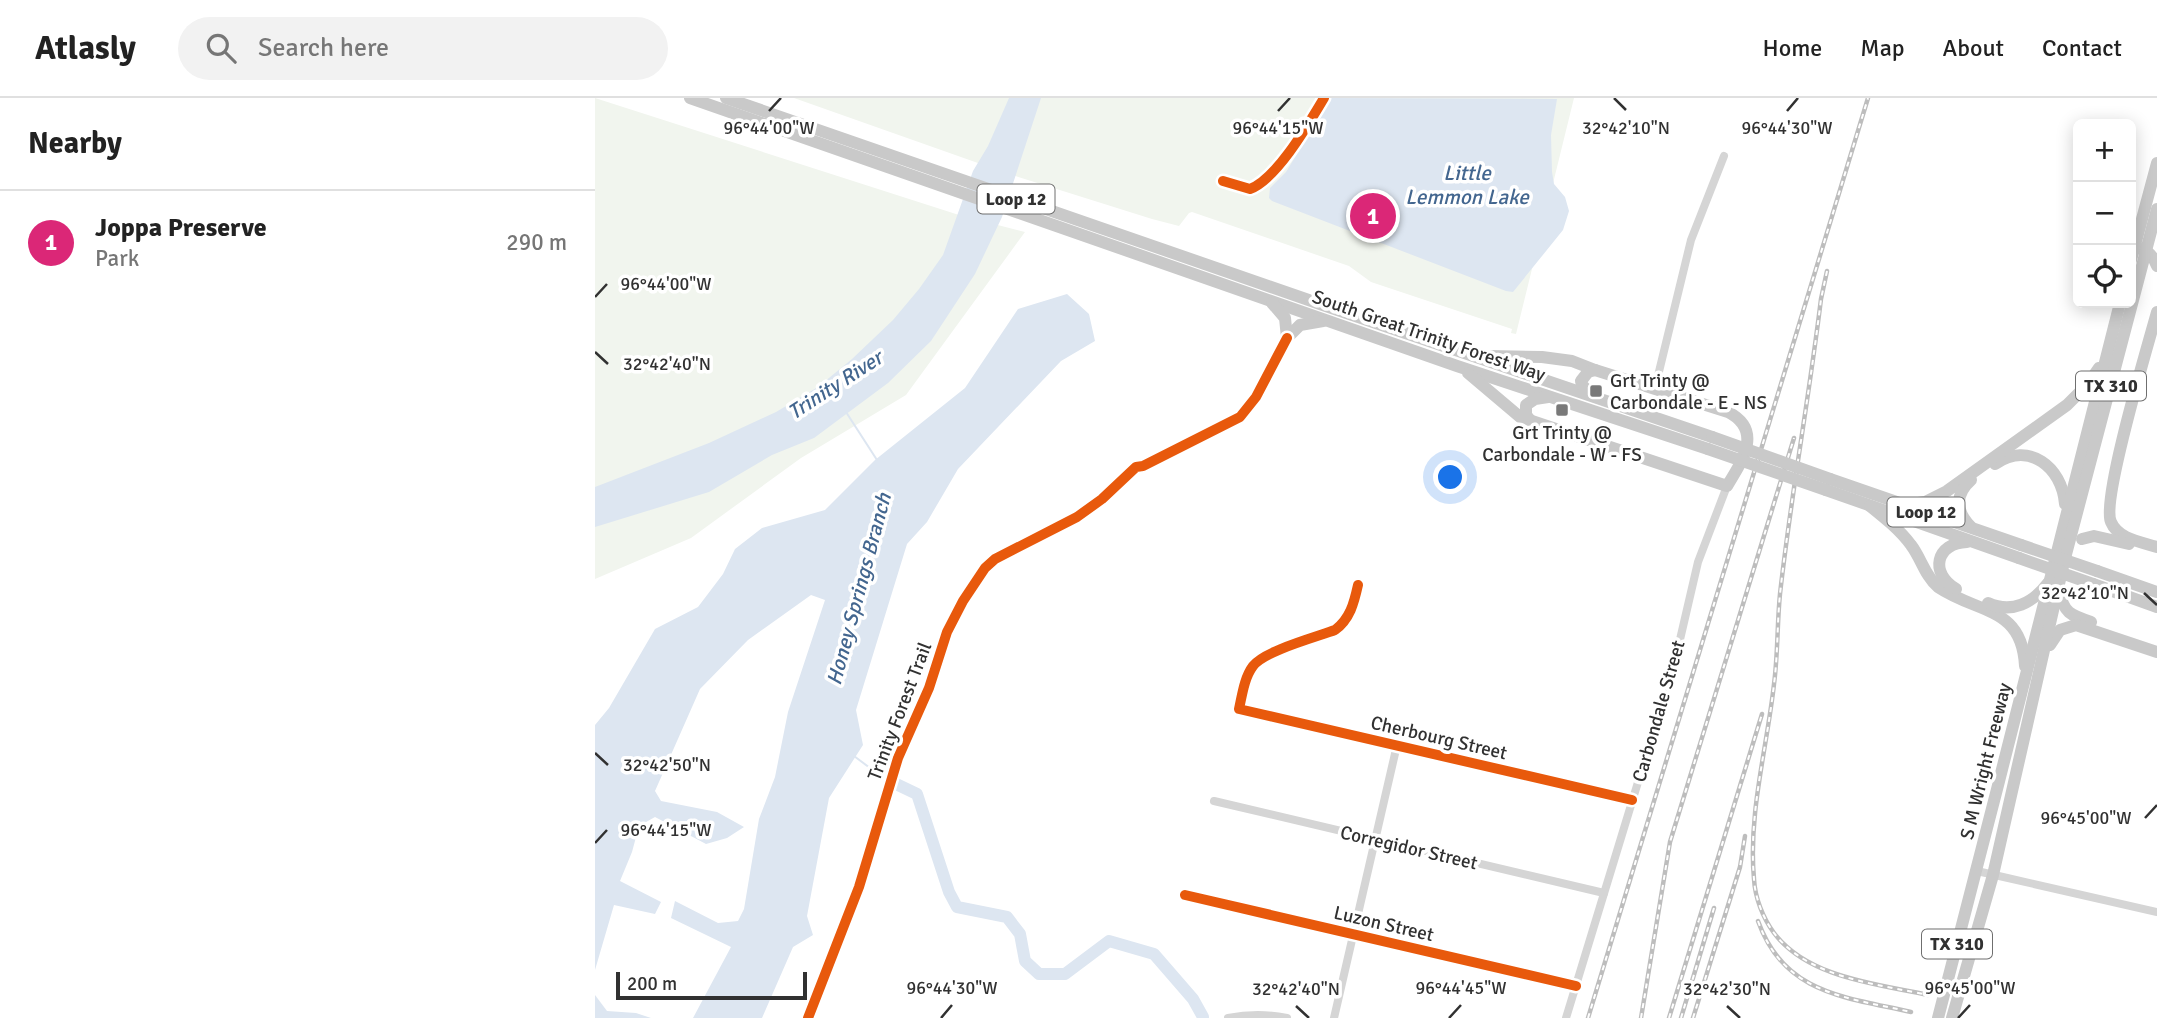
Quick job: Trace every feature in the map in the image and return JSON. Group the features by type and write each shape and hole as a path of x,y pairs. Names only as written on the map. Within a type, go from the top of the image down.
{"main road":[{"name":"South Great Trinity Forest Way","path":"690,98 823,138 1205,271 1346,313 1592,396 1710,443 1828,484 1905,505 1971,528 2020,552"},
{"name":"South Great Trinity Forest Way","path":"726,98 823,138"},
{"name":"TX 310","path":"2064,562 2157,163"},
{"name":"TX 310","path":"2137,253 2157,209"},
{"path":"2137,253 2157,266"},
{"name":"South Great Trinity Forest Way","path":"1205,271 1298,311 1457,366 1710,443"},
{"path":"1269,300 1285,318 1287,338 1300,325 1326,320"},
{"path":"1298,311 1307,307 1323,312 1346,313"},
{"name":"TX 310","path":"2066,512 2119,308"},
{"path":"2120,541 2111,534 2108,505 2157,312"},
{"path":"1905,505 1925,502 1948,491 2067,405 2097,372 2109,345"},
{"path":"1457,366 1484,385 1514,412 1531,421 1727,486 1747,444 1748,432 1745,424 1728,412 1572,361 1470,355"},
{"path":"1592,396 1581,381 1588,372 1595,370"},
{"path":"1531,421 1525,410 1529,401 1540,397 1555,397"},
{"path":"1971,528 1960,513 1958,506 1961,493 1969,482 2009,457 2035,458 2051,468 2062,483 2066,512"},
{"name":"South Great Trinity Forest Way","path":"1828,484 1870,506 1970,542 2020,552 2095,577 2157,592"},
{"path":"1870,506 1910,544 1934,583 1943,590 2002,618 2014,627 2023,646 2026,678"},
{"name":"S M Wright Freeway","path":"1952,1018 1993,875 2043,658 2066,512"},
{"path":"2064,562 2082,539 2108,522"},
{"path":"2108,522 2122,534 2157,547"},
{"path":"2082,539 2094,536 2120,541 2157,554"},
{"path":"1970,542 1950,545 1940,558 1939,569 1942,576 1954,588 1994,606 2010,608 2030,601 2054,585 2061,602 2071,615 2157,645"},
{"name":"S M Wright Freeway","path":"1938,1018 2026,678 2054,585 2064,562"},
{"name":"South Great Trinity Forest Way","path":"2095,577 2157,607"},
{"path":"2043,658 2056,634 2076,625 2157,652"}],"street":[{"path":"1655,388 1691,240 1724,156"},
{"name":"Carbondale Street","path":"1566,1018 1675,660 1698,562 1727,486"},
{"name":"Cherbourg Street","path":"1358,585 1354,602 1342,625 1269,655 1253,666 1238,709 1632,800"},
{"path":"1334,1018 1397,745"},
{"name":"Corregidor Street","path":"1214,801 1604,893"},
{"path":"1977,871 2157,912"},
{"name":"Luzon Street","path":"1185,895 1576,986"},
{"path":"1228,1018 1246,1014 1268,1014 1287,1018"}],"shaded area":[{"path":"595,98 959,215 1025,232 906,395 801,458 691,538 595,579"},
{"path":"794,98 1574,98 1516,334 1511,333 1512,329 1371,282 1349,266 1192,212 1179,226 1152,219 1009,174"}],"water":[{"name":"Trinity River","path":"1009,98 1041,98 1002,217 975,274 931,341 888,383 814,438 772,455 709,492 595,527 595,487 709,443 776,412 818,387 893,320 943,255 973,171 988,146"},
{"name":"Little Lemmon Lake","path":"1331,98 1557,99 1551,135 1552,172 1554,184 1565,197 1569,211 1563,230 1513,292 1272,201 1269,198 1270,188 1286,172"},
{"path":"1067,294 1089,314 1095,341 1061,361 958,469 927,522 907,544 856,710 863,745 829,798 807,916 813,935 793,947 762,1018 693,1018 731,947 671,918 675,901 718,923 738,921 744,909 759,819 775,777 788,712 825,600 811,595 748,640 700,689 655,791 661,801 717,812 744,827 727,838 706,844 655,817 639,826 620,881 661,902 655,914 614,905 595,970 595,725 609,708 655,629 698,607 723,574 735,549 762,528 825,510 875,460 965,388 1018,309"},
{"path":"595,995 607,1011 636,1013 651,1018 595,1018"}],"waterway":[{"name":"Honey Springs Branch","path":"846,412 877,460"},
{"name":"Honey Springs Branch","path":"854,756 886,780"},
{"name":"Honey Springs Branch","path":"894,783 917,794 949,892 957,907 1007,917 1020,934 1025,961 1039,974 1065,974 1109,941 1154,954 1193,999 1203,1017"}],"railway":[{"path":"1588,1018 1868,98"},
{"path":"1827,271 1780,594 1775,673 1754,830 1755,886 1760,908 1774,933 1788,948 1805,960 1845,977 1928,995"},
{"path":"1641,1018 1670,842 1794,438"},
{"path":"1669,1018 1762,714"},
{"path":"1693,1018 1740,867 1745,836"},
{"path":"1681,1018 1714,908"},
{"path":"1758,921 1769,945 1800,978 1840,996 1911,1012"}],"cycle path":[{"path":"1223,181 1250,189 1271,174 1291,149 1324,98"},
{"name":"Trinity Forest Trail","path":"808,1018 859,887 898,758 929,688 947,632 985,568 995,559 1077,517 1102,499 1136,467 1143,466 1240,417 1256,397 1287,338"},
{"path":"1358,585 1348,616 1335,630 1279,650 1253,666 1245,681 1239,709 1632,800"},
{"path":"1185,895 1576,986"}],"place":[{"name":"Joppa Preserve","path":"1373,216"},
{"name":"Grt Trinty @ Carbondale - E - NS","path":"1596,391"},
{"name":"Grt Trinty @ Carbondale - W - FS","path":"1562,410"}]}
